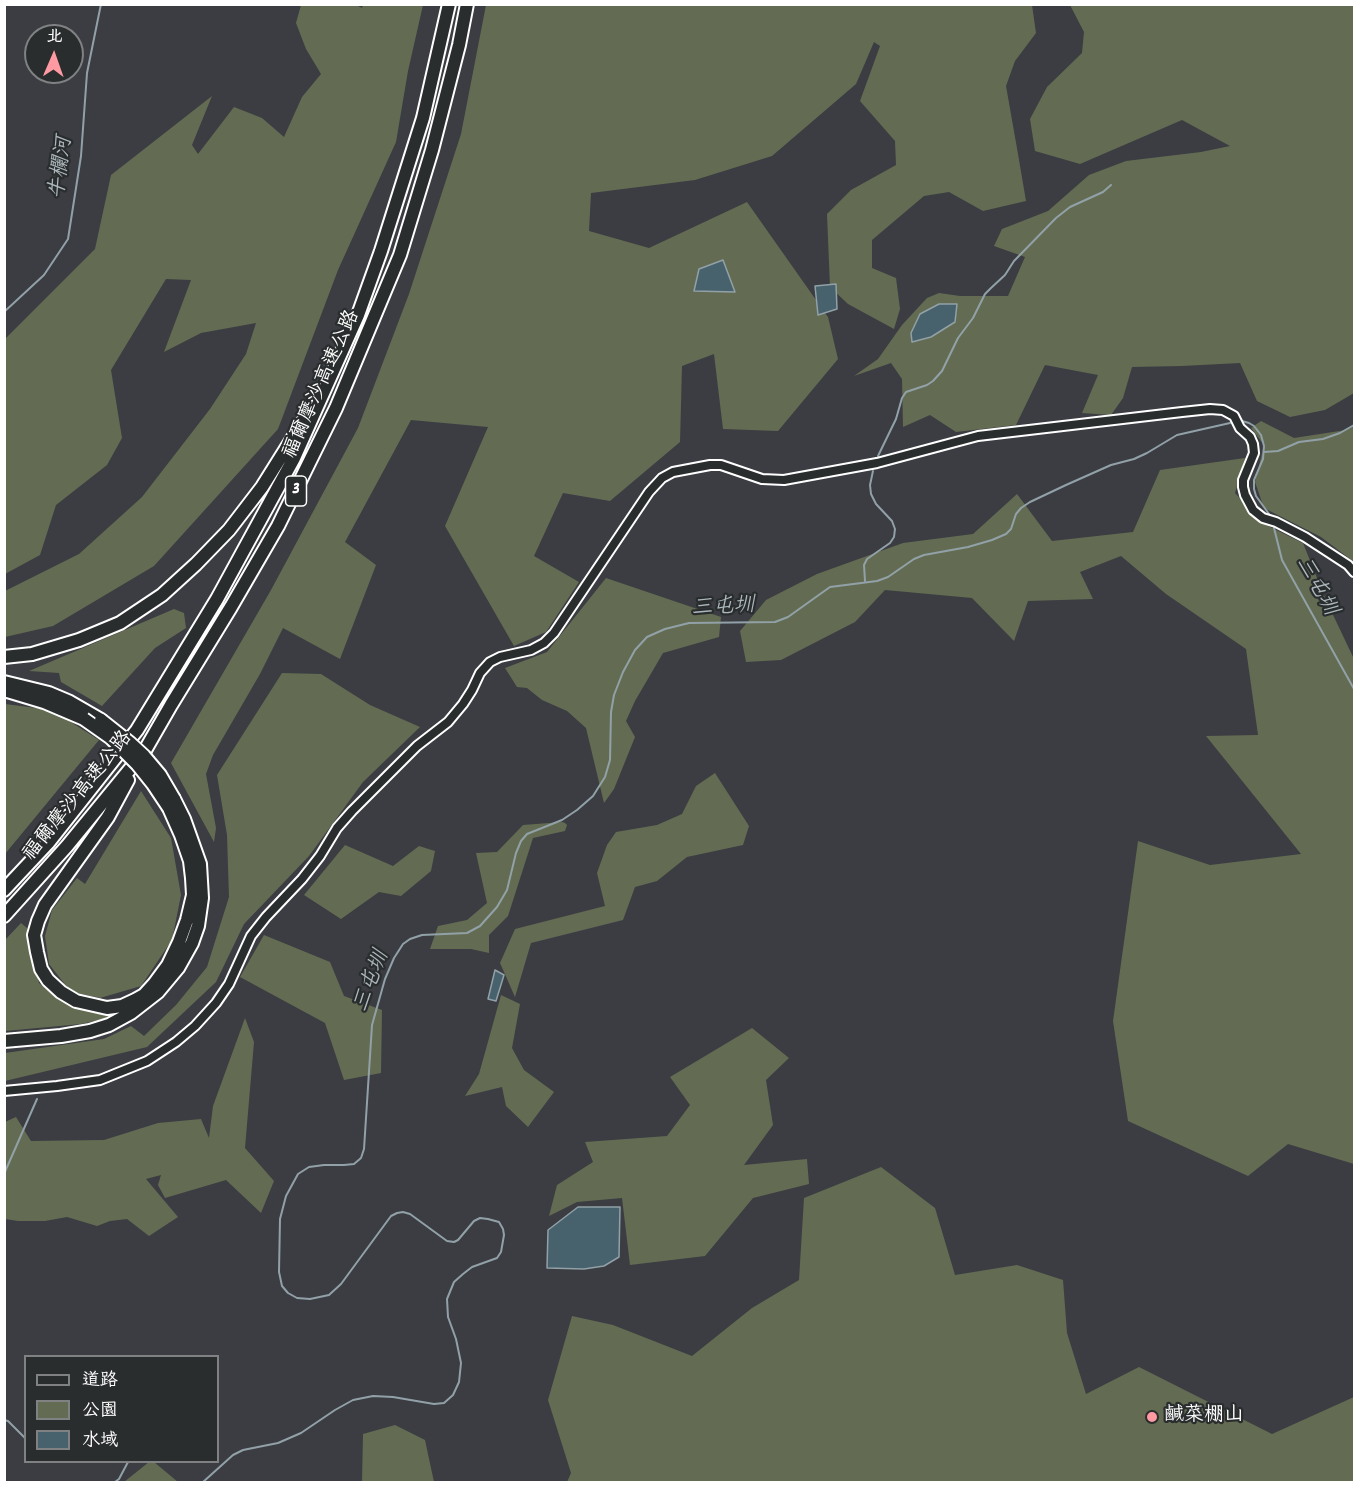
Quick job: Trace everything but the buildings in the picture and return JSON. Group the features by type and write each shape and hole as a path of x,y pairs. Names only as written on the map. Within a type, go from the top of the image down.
{"highway":[{"name":"福爾摩沙高速公路","path":"4,891 48,843 136,730 217,599 294,458 358,315 381,251 423,118 449,4"},
{"name":"福爾摩沙高速公路","path":"4,916 68,846 144,752 278,526 336,408 400,255 432,150 467,4"},
{"path":"4,657 32,654 79,640 120,623 162,595 229,530 262,487 330,381"},
{"path":"4,682 49,693 78,706 101,720 130,743 144,756 160,775 190,861 193,895 188,920 168,965 144,995 122,1006 107,1008 76,1001 61,992 48,980 41,969 34,935 45,905 108,817 144,752"},
{"path":"4,690 44,702 84,719 111,738 138,764 184,819 200,864 202,898 198,926 192,943 178,968 158,992 131,1013 109,1025 90,1031 4,1041"}],"street":[{"path":"4,1091 100,1080 147,1061 195,1026 216,1003 229,984 250,936 302,879 320,856 337,828 417,746 448,722 463,704 480,673 490,662 500,657 531,650 544,643 554,633 649,492 662,478 673,472 721,465 762,479 784,480 877,464 978,436 1210,409 1223,410 1233,416 1253,444 1254,453 1243,480 1243,487 1253,510 1263,518 1305,537 1354,572"}],"green space":[{"path":"301,5 356,5 362,8 363,5 423,5 408,71 396,142 338,270 278,429 154,566 53,626 5,637 5,591 79,554 142,497 210,409 246,354 256,323 201,333 164,352 191,280 166,279 111,370 122,438 107,465 56,505 40,555 5,574 5,339 95,249 111,175 212,96 192,145 198,154 234,107 262,118 284,137 302,97 321,74 306,49 296,23"},
{"path":"486,5 1032,5 1036,33 1015,61 1006,86 1026,201 983,211 949,192 924,196 872,240 872,268 896,278 900,309 894,329 848,304 830,287 827,214 851,190 896,165 895,141 860,101 880,46 874,42 856,84 772,156 695,180 591,193 589,231 649,248 747,202 828,317 838,359 778,431 723,429 714,354 682,366 680,442 610,501 563,493 534,556 579,582 546,632 514,646 445,526 488,427 411,420 345,542 376,565 340,659 283,628 260,674 213,755 206,774 216,828 214,842 171,763 271,590 358,428 409,294 461,134"},
{"path":"1070,5 1354,5 1354,393 1325,410 1290,417 1257,401 1240,363 1132,367 1123,398 1111,415 1082,413 1098,375 1045,365 1016,425 956,432 930,415 903,427 902,379 891,363 854,376 878,359 902,325 927,298 939,293 960,296 1008,296 1025,257 994,246 1002,229 1048,211 1089,175 1126,161 1230,146 1182,120 1080,164 1035,151 1030,119 1047,87 1082,53 1084,32"},
{"path":"1261,421 1294,438 1346,430 1354,426 1354,562 1321,537 1264,508 1255,482 1264,445 1251,428"},
{"path":"1245,458 1235,493 1262,523 1303,543 1325,598 1354,659 1354,1164 1288,1144 1248,1176 1128,1121 1113,1021 1138,841 1210,865 1301,854 1206,736 1258,735 1246,649 1166,594 1121,556 1080,572 1093,599 1028,601 1014,641 972,598 885,590 855,622 781,660 746,662 740,631 766,600 817,574 903,543 973,534 1017,494 1052,541 1133,532 1160,470"},
{"path":"606,578 721,617 719,637 663,653 626,721 635,737 614,789 604,803 586,728 567,711 542,700 527,688 517,687 505,668 547,652"},
{"path":"174,609 184,613 186,628 155,648 102,706 61,682 59,673 29,671"},
{"path":"282,673 321,674 370,705 420,727 363,782 309,856 244,924 216,982 147,1047 5,1081 5,1053 104,1039 131,1026 144,1036 176,1005 207,967 229,897 227,835 217,775"},
{"path":"5,704 52,710 99,740 5,854"},
{"path":"715,773 749,826 743,845 687,857 657,881 635,887 623,920 531,943 515,997 500,963 515,929 605,906 597,873 607,845 616,832 657,825 682,814 696,786"},
{"path":"141,791 171,838 181,895 172,940 141,986 100,998 71,992 49,964 45,936 52,910 77,878 85,884"},
{"path":"562,822 567,825 565,831 533,838 508,916 489,935 489,953 471,949 430,949 438,926 467,920 487,903 476,853 497,852 523,825"},
{"path":"345,845 393,866 419,846 435,851 431,871 401,896 379,892 341,919 304,895"},
{"path":"21,923 27,928 39,983 58,999 118,1014 81,1024 5,1031 5,940"},
{"path":"264,935 330,962 344,996 382,1010 381,1073 344,1080 325,1023 240,977"},
{"path":"501,995 520,1004 512,1048 524,1070 554,1092 528,1127 506,1106 502,1087 465,1096 479,1074"},
{"path":"245,1018 254,1042 245,1148 274,1181 261,1213 226,1180 165,1198 158,1185 161,1175 146,1179 178,1217 149,1236 127,1219 110,1221 97,1226 67,1217 45,1221 5,1219 5,1122 16,1117 31,1141 104,1140 158,1123 201,1119 209,1138 213,1106"},
{"path":"752,1028 789,1058 766,1080 773,1125 744,1165 807,1159 809,1184 753,1198 705,1256 630,1265 622,1198 577,1202 549,1216 557,1185 593,1162 585,1142 667,1136 690,1105 670,1077"},
{"path":"881,1167 935,1208 955,1275 1017,1265 1063,1280 1067,1333 1086,1394 1139,1367 1272,1434 1354,1397 1354,1482 567,1482 571,1473 548,1400 572,1316 613,1325 692,1356 752,1308 799,1280 804,1198"},
{"path":"395,1425 425,1440 434,1482 362,1482 363,1434"},
{"path":"148,1463 155,1463 178,1482 124,1482"}],"water":[{"path":"723,260 735,292 694,291 699,269"},
{"path":"836,284 837,309 818,315 815,286"},
{"path":"939,304 957,304 955,322 931,337 912,342 911,333 920,314"},
{"path":"495,970 504,975 496,1001 488,999"},
{"path":"578,1207 620,1207 619,1257 604,1266 584,1269 547,1268 548,1230"}],"waterway":[{"name":"牛欄河","path":"4,312 44,275 68,239 81,156 87,73 101,4"},
{"path":"878,456 896,419 902,398 906,392 933,381 942,371 958,338 973,318 985,294 1056,218 1070,207 1103,192 1111,185"},
{"name":"三屯圳","path":"1242,421 1254,426 1261,435 1264,446 1263,459 1254,480 1254,489 1256,496 1269,514"},
{"name":"三屯圳","path":"203,1482 233,1455 243,1450 278,1443 301,1433 353,1400 373,1396 434,1404 444,1403 453,1395 459,1382 461,1363 448,1317 447,1299 454,1282 463,1274 472,1267 497,1258 501,1252 504,1235 499,1222 480,1218 474,1221 454,1242 447,1241 410,1214 397,1213 391,1216 341,1284 329,1295 310,1299 297,1298 282,1286 279,1272 280,1219 286,1196 298,1174 309,1167 354,1164 361,1158 364,1149 372,1025 385,979 394,958 403,944 410,939 422,935 467,933 480,926 497,907 507,890 516,853 527,834 562,820 593,796 605,777 610,760 611,712 614,695 635,650 647,637 665,629 689,623 775,622 788,617 830,587 877,581 888,577 914,559 924,555 968,547 1006,534 1011,529 1016,514 1030,502 1111,465 1134,459 1177,435 1230,423"},
{"path":"1264,452 1278,451 1299,442 1323,439 1354,425"},
{"path":"865,581 864,565 867,559 890,543 895,529 892,521 876,504 871,494 873,471"},
{"name":"三屯圳","path":"1274,528 1282,560 1354,689"},
{"path":"4,1174 37,1099"},
{"name":"三屯圳","path":"4,1420 8,1421 24,1437"},
{"name":"三屯圳","path":"115,1482 127,1463"}],"place":[{"name":"鹹菜棚山","path":"1152,1417"}]}
